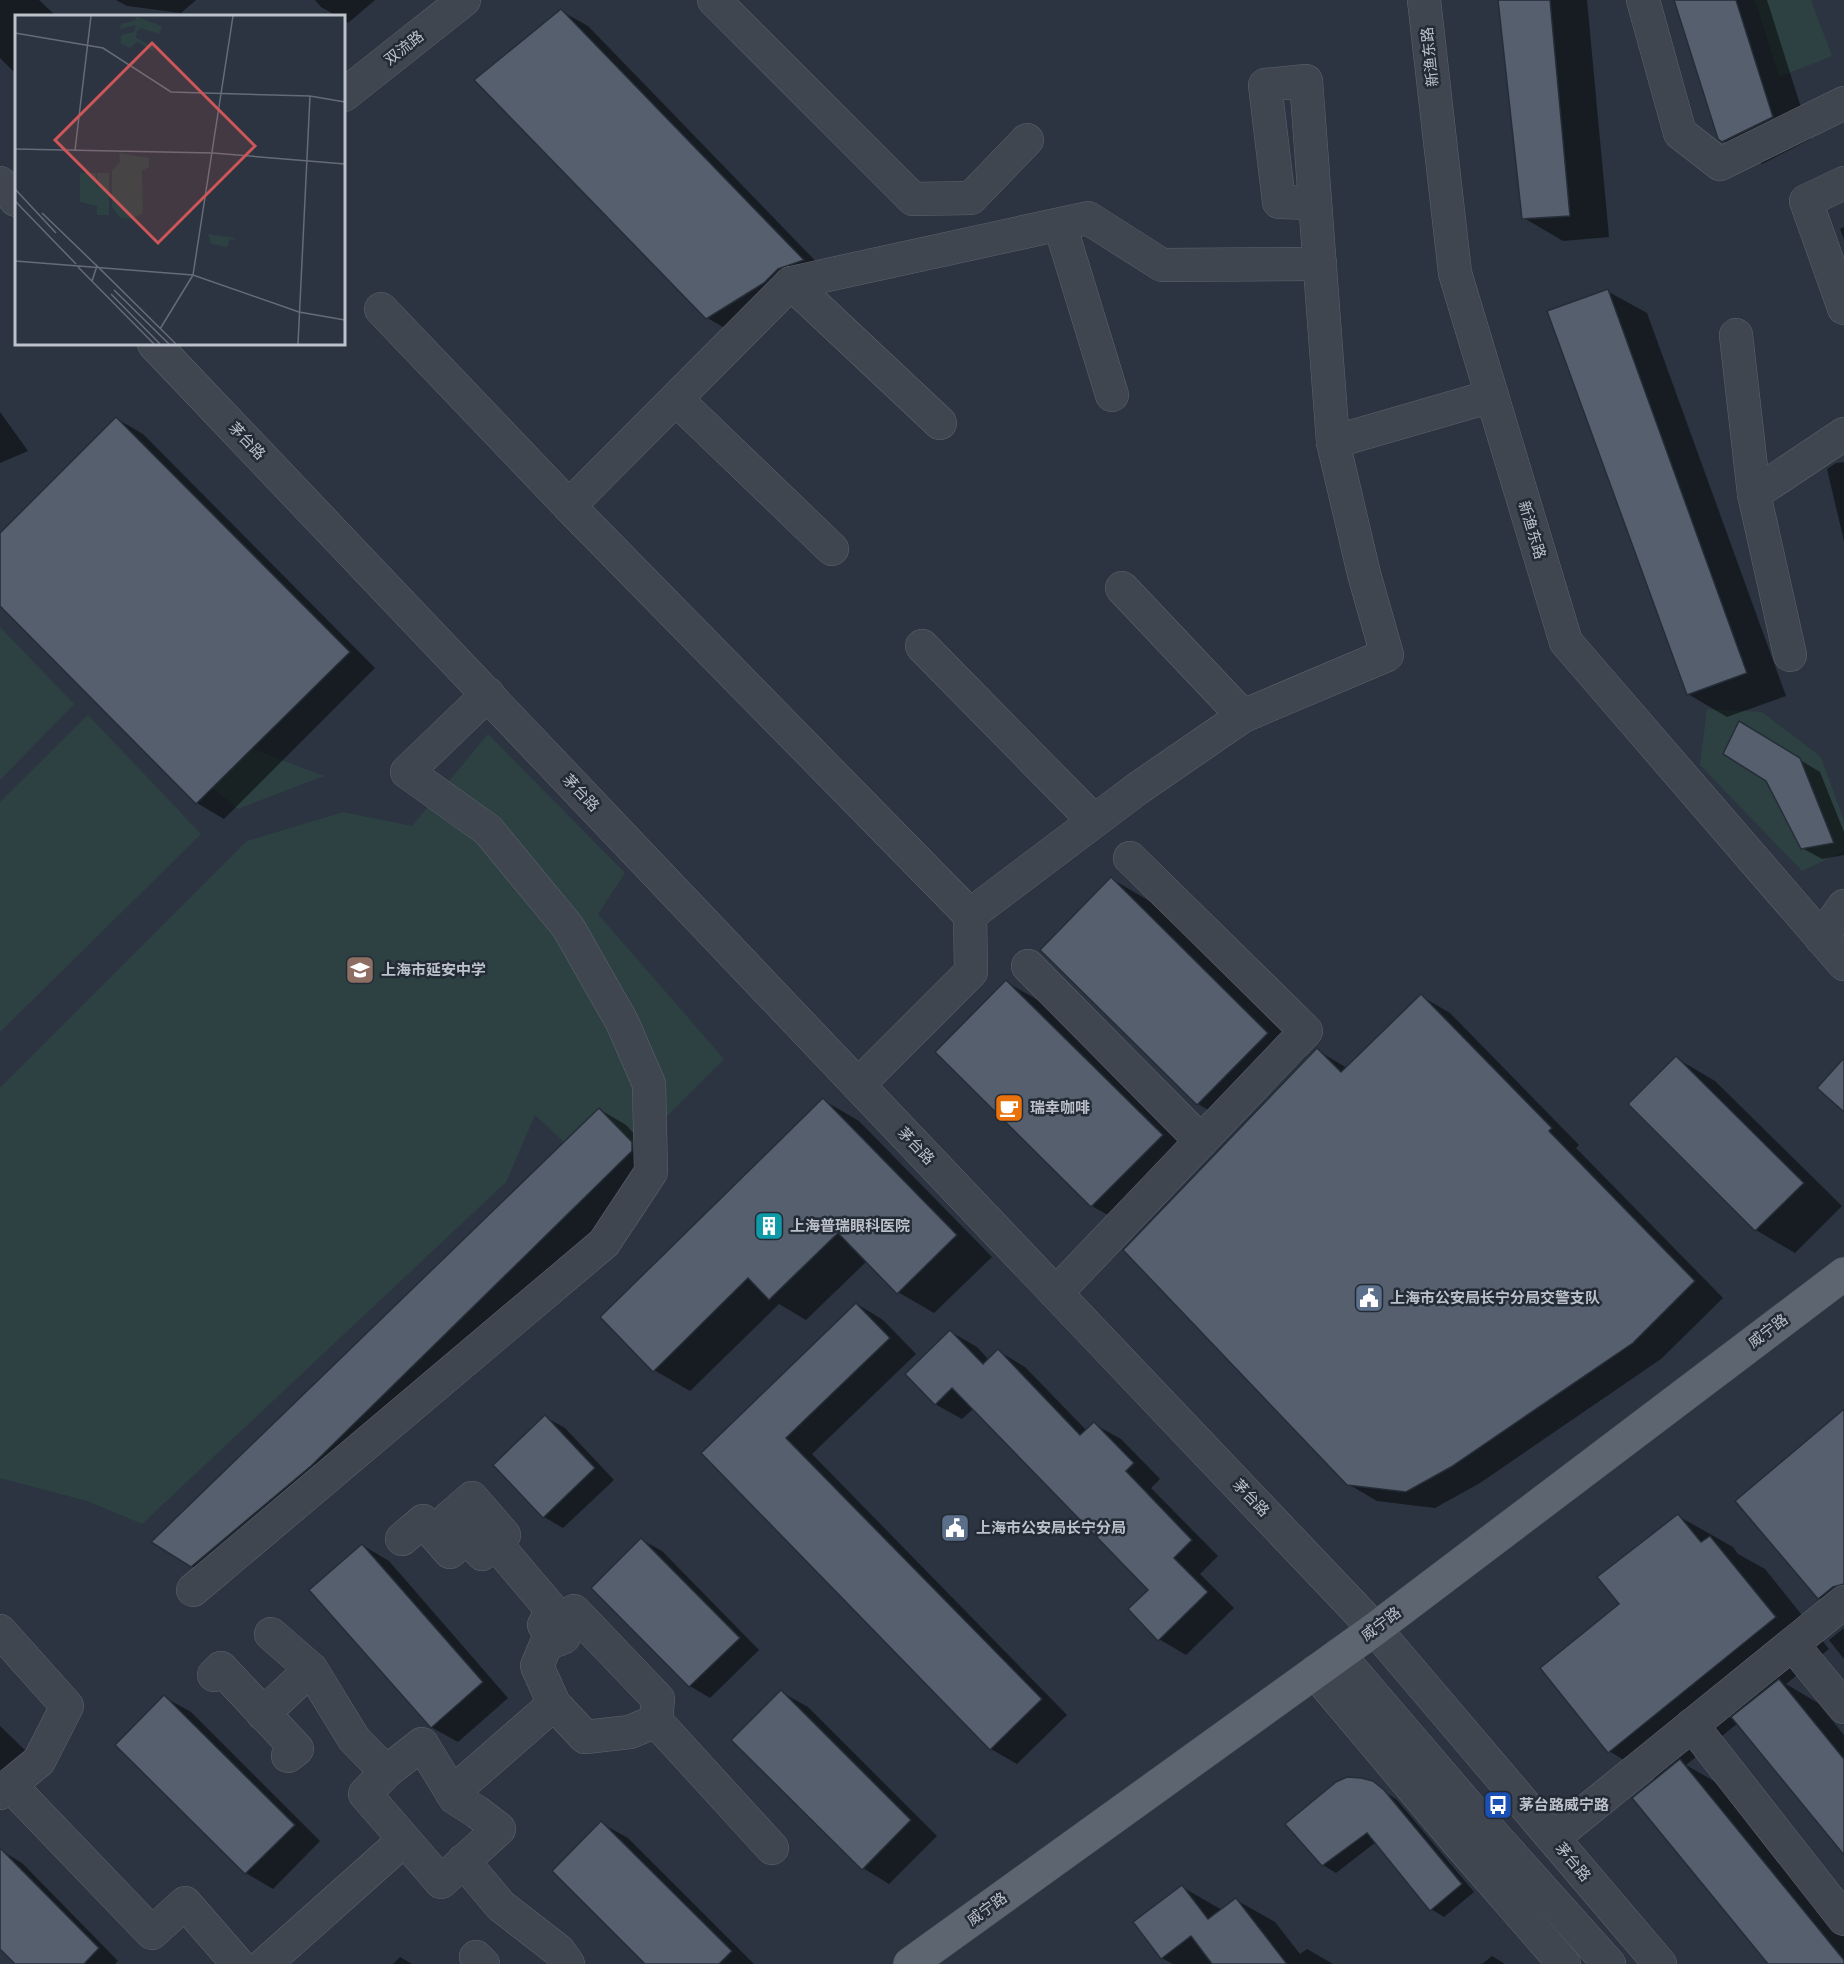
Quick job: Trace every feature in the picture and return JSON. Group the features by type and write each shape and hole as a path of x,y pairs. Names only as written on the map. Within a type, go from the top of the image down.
{"main road":[{"name":"威宁路","path":"910,1964 1375,1629 1844,1274"}],"street":[{"name":"双流路","path":"345,94 464,0"},
{"path":"714,0 913,199 971,198 1027,140"},
{"name":"新渔东路","path":"1424,0 1455,273 1566,642 1844,964"},
{"path":"1643,0 1680,133 1720,164 1844,103"},
{"path":"0,183 15,199"},
{"path":"1844,183 1806,201 1844,308"},
{"path":"970,915 1137,789 1243,716 1387,655 1364,574 1334,442 1315,203"},
{"path":"569,506 790,283 1088,218 1162,265 1320,264"},
{"path":"1060,225 1112,395"},
{"path":"790,283 940,423"},
{"path":"381,309 569,506 970,915 971,972 858,1084"},
{"path":"1736,335 1754,494 1790,656"},
{"name":"茅台路","path":"155,345 1375,1629 1660,1964"},
{"path":"1334,442 1492,396"},
{"path":"676,399 832,549"},
{"path":"1754,494 1844,434"},
{"path":"1122,588 1243,716"},
{"path":"922,646 1094,821"},
{"path":"193,1590 604,1243 651,1172 649,1084 622,1022 568,927 488,830 407,772 488,694"},
{"path":"1056,1293 1306,1031 1130,858"},
{"path":"1821,938 1844,906"},
{"path":"1028,966 1201,1141"},
{"path":"402,1539 423,1521 450,1552 481,1540 559,1618 644,1685 629,1698 643,1727 771,1848"},
{"path":"1553,1838 1844,1602"},
{"path":"559,1618 537,1666 554,1704 585,1737 643,1727"},
{"path":"0,1631 67,1706 39,1761 5,1789 152,1933 185,1903 238,1964"},
{"path":"271,1634 311,1669 354,1739 387,1772"},
{"path":"1792,1644 1844,1707"},
{"path":"1327,1664 1457,1841 1564,1964"},
{"path":"1327,1664 1473,1811 1609,1964"},
{"path":"214,1675 221,1668 297,1749 288,1756"},
{"path":"263,1714 311,1669"},
{"path":"452,1793 554,1704"},
{"path":"1692,1725 1844,1919"},
{"path":"422,1744 455,1798 500,1829 441,1882 365,1794 387,1772 422,1744"},
{"path":"265,1964 404,1840"},
{"path":"463,1861 501,1906 557,1960"}],"shaded area":[{"path":"1755,0 1811,0 1832,56 1779,77"},
{"path":"0,627 74,704 0,780"},
{"path":"1707,709 1762,712 1821,757 1844,821 1844,851 1802,871 1700,765"},
{"path":"88,715 201,834 0,1032 0,802"},
{"path":"488,734 625,873 598,914 724,1059 636,1147 599,1108 564,1142 535,1115 506,1182 142,1524 87,1501 0,1478 0,1088 247,841 343,812 412,826"},
{"path":"253,749 324,776 238,809 212,788"}],"building":[{"path":"1498,0 1550,0 1570,216 1522,219"},
{"path":"1674,0 1736,0 1773,117 1722,142 1718,139"},
{"path":"561,9 804,260 778,269 764,283 706,319 474,80"},
{"path":"1608,289 1747,673 1687,695 1547,311"},
{"path":"116,417 350,652 196,804 0,606 0,533"},
{"path":"1739,721 1800,758 1834,843 1801,849 1766,781 1723,754"},
{"path":"1111,877 1268,1033 1197,1105 1040,950"},
{"path":"1006,980 1163,1135 1091,1207 935,1052"},
{"name":"上海市公安局长宁分局交警支队","path":"1421,994 1552,1128 1549,1131 1695,1281 1633,1343 1451,1467 1406,1492 1347,1485 1123,1250 1317,1048 1341,1072"},
{"path":"1676,1056 1804,1183 1755,1231 1628,1104"},
{"path":"1844,1058 1844,1112 1817,1088"},
{"name":"上海普瑞眼科医院","path":"823,1098 957,1235 897,1294 838,1233 769,1300 748,1278 653,1372 600,1317"},
{"path":"599,1108 632,1142 632,1151 311,1466 191,1567 151,1542"},
{"path":"856,1303 890,1338 786,1438 1042,1699 990,1750 701,1453"},
{"path":"950,1330 983,1364 998,1349 1080,1435 1094,1422 1134,1463 1126,1471 1192,1540 1174,1558 1208,1592 1158,1641 1128,1609 1148,1590 952,1388 935,1405 905,1374"},
{"path":"1844,1409 1844,1584 1833,1587 1818,1599 1735,1501"},
{"path":"545,1415 595,1468 543,1518 493,1465"},
{"path":"1678,1514 1701,1542 1710,1536 1776,1617 1608,1753 1540,1668 1619,1604 1597,1577"},
{"path":"641,1538 740,1638 689,1687 591,1588"},
{"path":"362,1544 483,1682 431,1728 309,1590"},
{"path":"1779,1679 1844,1759 1844,1855 1731,1717"},
{"path":"781,1690 911,1820 862,1870 731,1740"},
{"path":"164,1695 295,1825 245,1874 115,1745"},
{"path":"1680,1759 1844,1960 1844,1964 1768,1964 1632,1798"},
{"path":"1347,1777 1373,1781 1384,1790 1462,1884 1430,1911 1367,1833 1322,1866 1285,1824 1336,1782"},
{"path":"601,1821 732,1951 719,1964 645,1964 552,1871"},
{"path":"0,1848 99,1948 84,1964 15,1964 0,1949"},
{"path":"1182,1885 1208,1919 1236,1898 1287,1964 1212,1964 1191,1936 1161,1959 1133,1922"}],"place":[{"name":"上海市延安中学","path":"360,970"},
{"name":"瑞幸咖啡","path":"1009,1108"},
{"name":"上海普瑞眼科医院","path":"769,1226"},
{"name":"上海市公安局长宁分局交警支队","path":"1369,1298"},
{"name":"上海市公安局长宁分局","path":"955,1528"},
{"name":"茅台路威宁路","path":"1498,1805"}]}
